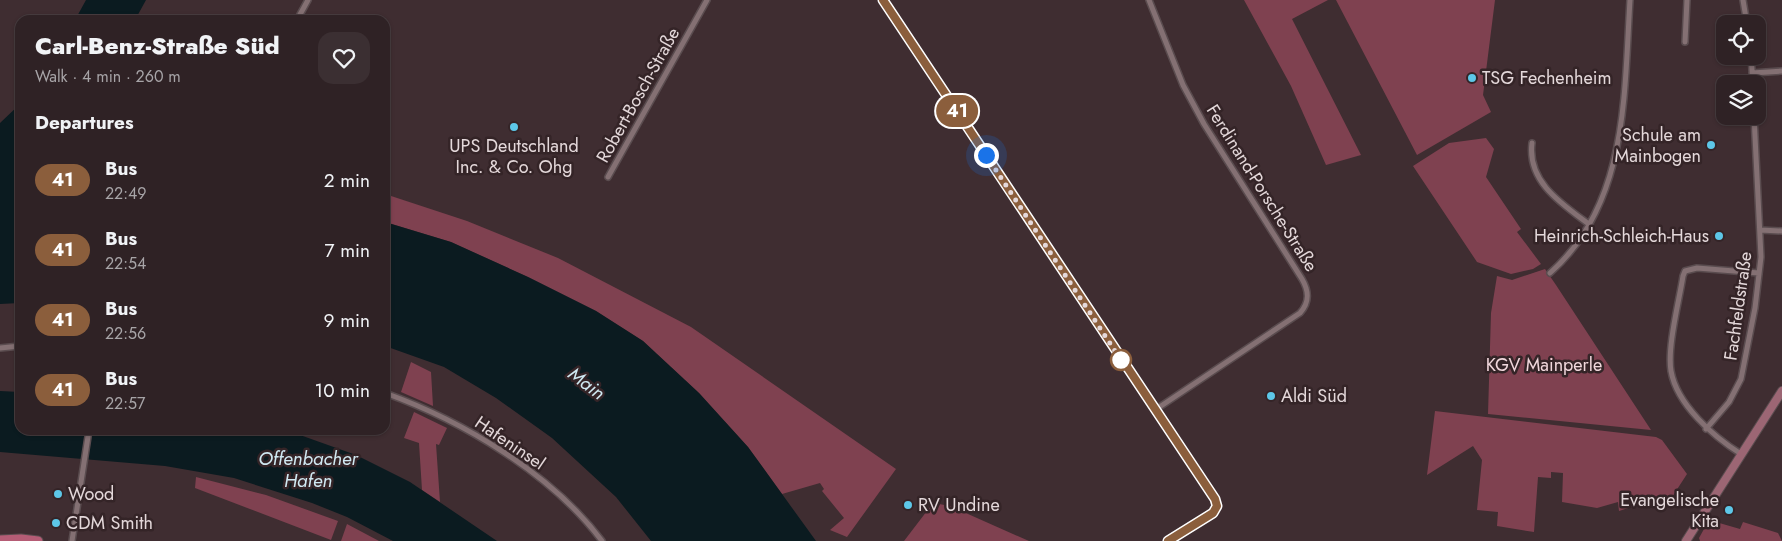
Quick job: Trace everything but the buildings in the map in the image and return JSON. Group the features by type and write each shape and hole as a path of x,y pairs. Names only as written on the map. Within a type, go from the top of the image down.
{"main road":[{"path":"883,0 1154,410 1214,497 1217,506 1213,513 1168,541"},
{"path":"1686,541 1782,391"},
{"path":"0,540 21,539 38,541"}],"street":[{"path":"299,15 308,0"},
{"name":"Robert-Bosch-Straße","path":"608,177 707,0"},
{"name":"Ferdinand-Porsche-Straße","path":"1148,0 1182,84 1204,124 1302,279 1308,295 1306,305 1300,313 1154,410"},
{"path":"1550,273 1571,251 1590,225 1606,191 1619,138 1630,0"},
{"path":"1685,42 1687,0"},
{"path":"1743,0 1746,15"},
{"path":"1752,65 1752,75"},
{"path":"1752,72 1782,71"},
{"name":"Fachfeldstraße","path":"1706,429 1729,402 1741,379 1759,273 1760,230 1754,125"},
{"path":"1532,143 1530,156 1537,176 1550,193 1590,225"},
{"path":"1760,230 1782,231"},
{"path":"1741,454 1706,429 1679,391 1672,372 1671,356 1683,273 1693,268 1759,273"},
{"path":"0,348 15,346"},
{"name":"Hafeninsel","path":"390,395 460,427 508,456 566,501 602,541"},
{"path":"72,541 88,435"}],"green space":[{"path":"1244,0 1328,0 1292,19 1361,155 1326,165 1291,86"},
{"path":"1336,0 1495,0 1483,95 1491,112 1417,155"},
{"path":"1486,138 1494,149 1486,177 1521,229 1517,232 1541,264 1533,269 1511,274 1477,262 1413,166 1449,143"},
{"path":"390,196 467,221 558,258 691,327 896,469 847,537 830,530 844,518 822,491 824,489 820,483 782,494 748,447 699,393 643,341 596,311 451,242 390,224"},
{"name":"KGV Mainperle","path":"1545,269 1651,430 1488,414 1491,313 1497,276 1512,280"},
{"path":"411,362 431,372 433,406 401,392"},
{"path":"1435,411 1656,437 1662,440 1687,474 1665,508 1659,498 1619,511 1618,502 1597,508 1562,502 1563,473 1551,472 1551,478 1538,477 1534,532 1497,526 1498,512 1477,510 1482,460 1473,446 1427,475"},
{"path":"414,412 447,428 439,445 436,444 440,502 422,490 419,443 404,438"},
{"path":"196,477 266,495 338,521 331,540 195,488"},
{"path":"939,504 950,506 1029,541 904,541 930,507"},
{"path":"1709,520 1740,529 1743,522 1778,533 1782,541 1700,541 1699,538"},
{"path":"347,524 379,541 341,541"}],"water":[{"path":"86,0 146,0 138,15 78,15"},
{"path":"15,109 15,303 0,304 0,123"},
{"name":"Main","path":"390,224 451,242 528,277 596,311 643,341 699,393 748,447 816,541 651,541 616,497 552,438 496,398 444,367 390,348"},
{"name":"Offenbacher Hafen","path":"0,391 15,392 15,435 300,435 356,455 410,482 497,541 393,541 347,517 312,503 234,478 165,466 0,452"}],"bus line":[{"name":"41","path":"883,0 1215,499 1217,506 1213,513 1168,541"}],"place":[{"name":"TSG Fechenheim","path":"1472,78"},
{"name":"UPS Deutschland Inc. & Co. Ohg","path":"514,127"},
{"name":"Schule am Mainbogen","path":"1711,145"},
{"name":"Heinrich-Schleich-Haus","path":"1719,236"},
{"name":"Aldi Süd","path":"1271,396"},
{"name":"Wood","path":"58,494"},
{"name":"RV Undine","path":"908,505"},
{"name":"Evangelische Kita","path":"1729,510"},
{"name":"CDM Smith","path":"56,523"}],"route":[{"path":"986,155 1121,360"}]}
